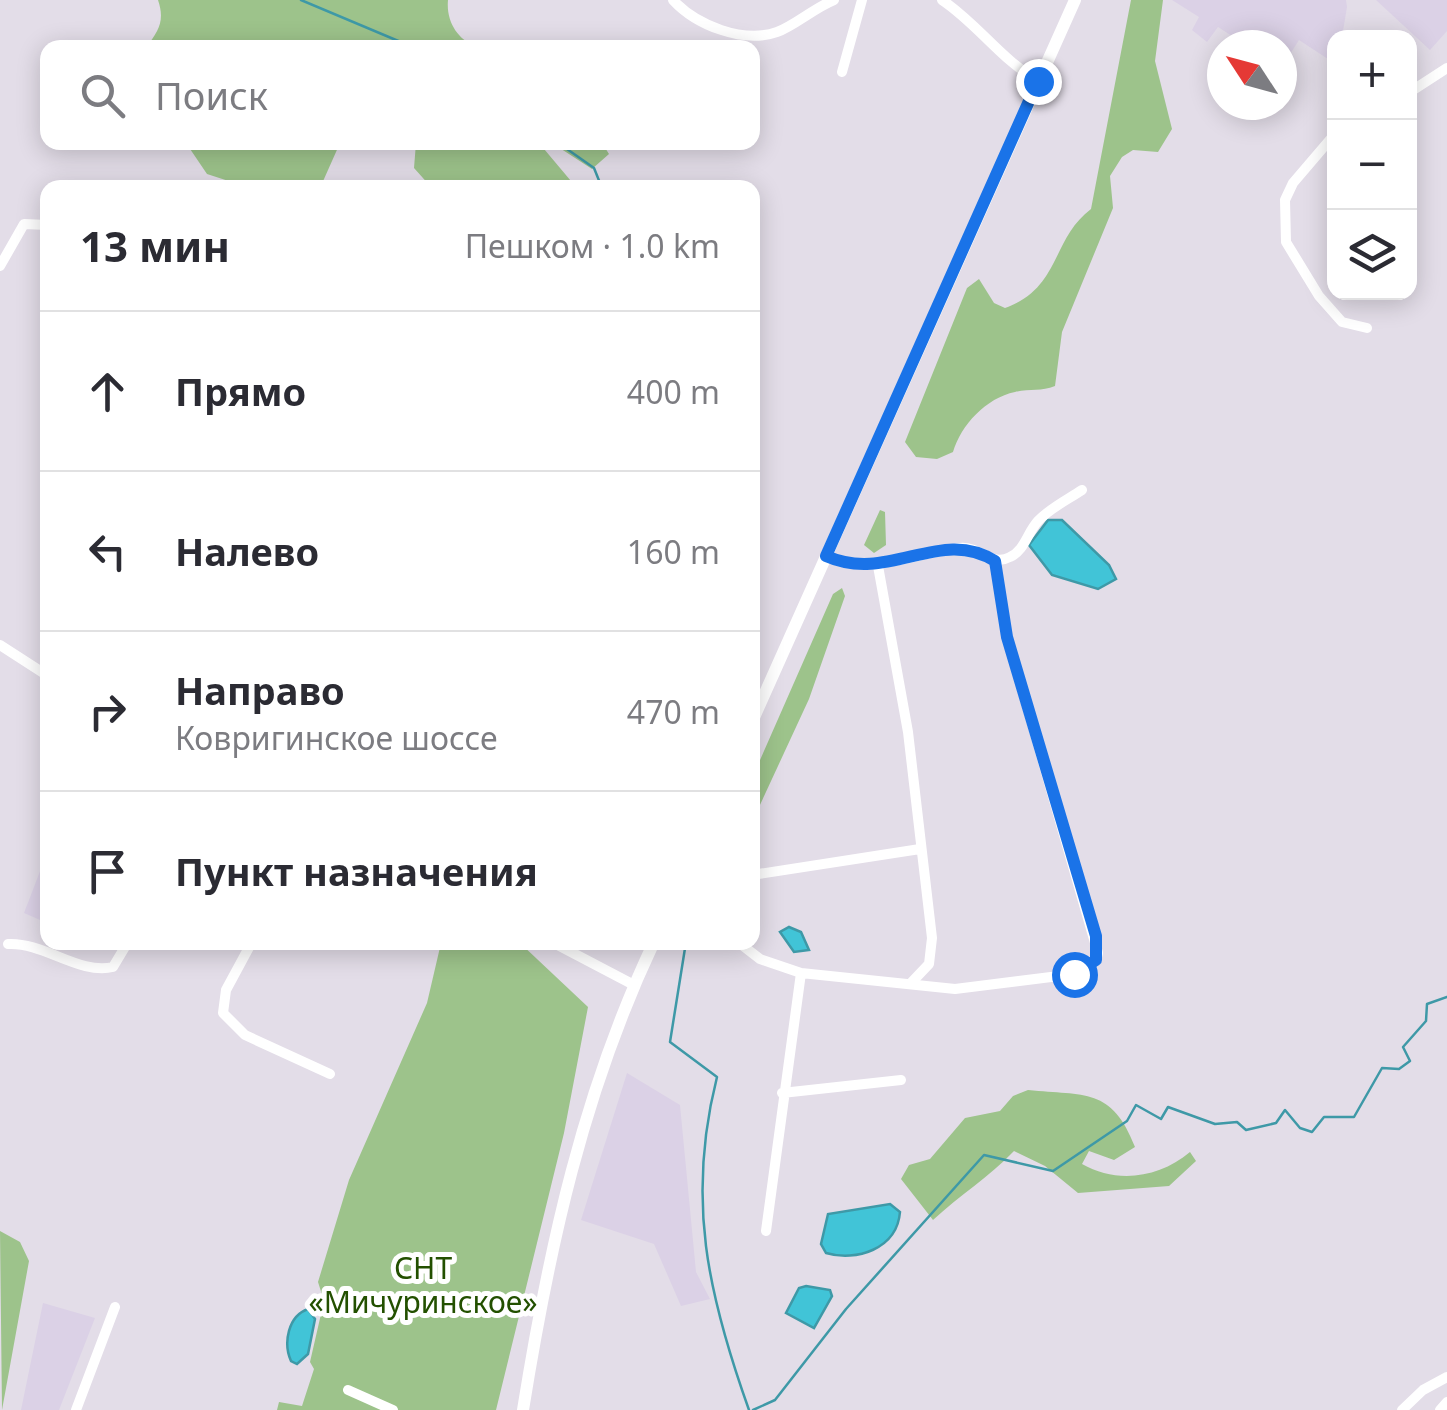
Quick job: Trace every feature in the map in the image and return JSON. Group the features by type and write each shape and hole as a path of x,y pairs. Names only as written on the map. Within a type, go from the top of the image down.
{"main road":[{"path":"760,704 1075,0"},
{"path":"522,1410 540,1301 575,1148 650,950"}],"street":[{"path":"673,0 702,24 745,33 777,32 807,11 832,0"},
{"path":"842,72 862,0"},
{"path":"942,0 971,19 1013,67 1038,81"},
{"path":"1417,87 1447,68"},
{"path":"1327,143 1293,183 1285,200 1286,242 1318,296 1342,322 1368,328"},
{"path":"0,266 24,224 40,225"},
{"path":"826,556 847,565 878,566 907,556 965,547 995,561 1015,556 1038,522 1082,490"},
{"path":"748,950 760,959 802,974 976,988 1002,980 1074,974 1091,967 1098,953 1007,637 995,561"},
{"path":"878,566 908,732 932,953 910,984"},
{"path":"0,645 40,671"},
{"path":"760,874 920,850"},
{"path":"8,944 40,947"},
{"path":"48,950 98,969 113,967 123,950"},
{"path":"248,950 226,990 223,1014 245,1035 330,1074"},
{"path":"567,950 634,985"},
{"path":"766,1232 782,1092 802,974"},
{"path":"782,1092 901,1080"},
{"path":"76,1410 115,1306"},
{"path":"1402,1410 1423,1390 1447,1377"},
{"path":"348,1390 393,1410"},
{"path":"1440,1410 1447,1402"}],"shaded area":[{"path":"1172,0 1346,0 1347,7 1343,30 1327,30 1327,58 1299,40 1297,43 1297,30 1218,27 1207,30 1207,42 1192,30 1199,17"},
{"path":"1376,0 1447,0 1447,31 1430,50 1417,38 1417,30 1408,30"},
{"path":"40,871 40,920 24,913"},
{"path":"627,1073 680,1105 696,1272 710,1299 681,1306 654,1244 581,1220"},
{"path":"43,1303 95,1318 59,1410 21,1410"}],"green space":[{"path":"158,0 448,0 454,28 465,40 151,40 161,14"},
{"path":"1131,0 1163,0 1155,61 1172,129 1158,152 1133,150 1122,157 1110,176 1113,208 1062,332 1055,386 1015,392 994,400 968,423 953,452 937,459 916,457 905,442 967,288 979,279 994,303 1005,308 1023,299 1046,276 1069,234 1091,209"},
{"path":"191,150 337,150 324,180 225,180 207,174"},
{"path":"415,150 545,150 570,180 425,180 414,168"},
{"path":"563,150 606,150 609,154 592,169"},
{"path":"880,510 885,512 886,545 874,553 864,545"},
{"path":"842,588 845,596 809,699 760,805 760,760 833,594"},
{"name":"СНТ «Мичуринское»","path":"439,950 527,950 588,1007 564,1133 496,1410 277,1410 279,1402 302,1406 314,1369 310,1362 324,1301 318,1282 349,1180 427,1003"},
{"path":"1028,1090 1094,1098 1117,1114 1135,1147 1114,1160 1089,1151 1082,1164 1095,1170 1138,1175 1165,1168 1190,1152 1196,1161 1169,1186 1078,1193 1045,1166 1014,1151 933,1220 901,1179 909,1165 930,1159 965,1118 1000,1111 1013,1096"},
{"path":"0,1231 20,1242 29,1261 2,1410"}],"water":[{"path":"1048,520 1062,520 1109,565 1116,579 1098,589 1052,575 1029,545"},
{"path":"789,927 801,932 809,950 794,952 780,932"},
{"path":"890,1204 900,1212 897,1225 883,1244 850,1256 826,1253 821,1244 828,1214"},
{"path":"799,1288 830,1290 832,1296 814,1328 786,1313"},
{"path":"308,1309 315,1319 308,1354 297,1364 289,1354 289,1331 296,1318"}],"waterway":[{"path":"301,0 396,40"},
{"path":"568,150 594,168 599,180"},
{"path":"685,950 670,1042 717,1077 703,1164 706,1246 722,1327 749,1410"},
{"path":"753,1410 775,1400 846,1309 984,1155 1053,1171 1127,1121 1136,1105 1161,1119 1168,1107 1215,1124 1237,1122 1246,1130 1276,1123 1285,1110 1300,1128 1312,1132 1324,1117 1354,1117 1382,1068 1399,1069 1410,1061 1403,1047 1426,1021 1427,1004 1447,997"}],"route":[{"path":"1038,81 826,556 847,565 878,566 907,556 965,547 995,561 1007,637 1096,936 1096,960 1091,967 1074,974"}]}
